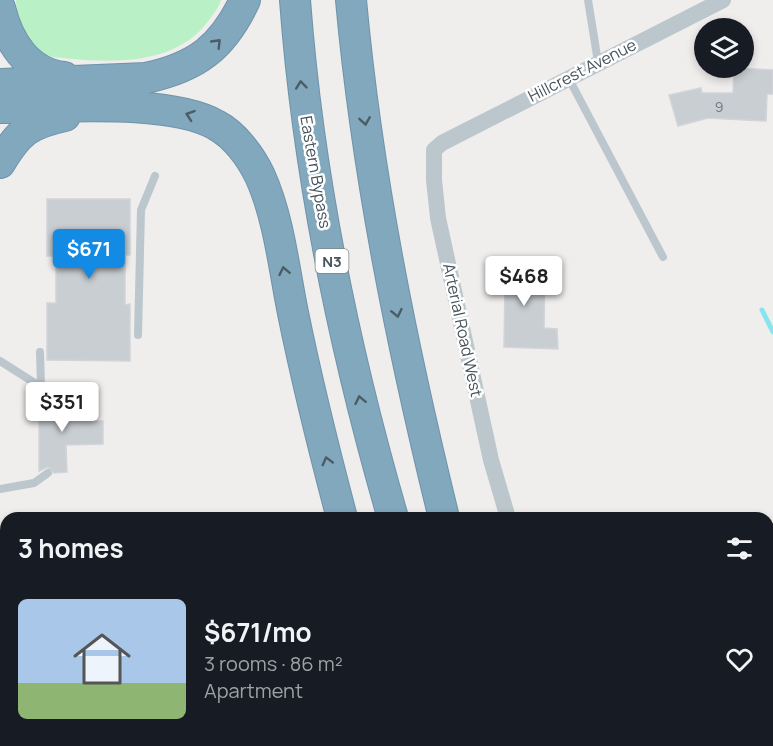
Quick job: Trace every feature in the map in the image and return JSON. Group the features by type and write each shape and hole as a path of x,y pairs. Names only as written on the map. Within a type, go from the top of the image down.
{"highway":[{"path":"0,163 18,135 37,122 100,94 186,67 212,49 232,26 244,0"},
{"name":"Eastern Bypass","path":"295,0 302,90 331,260 364,418 391,512"},
{"path":"351,0 358,76 387,263 416,405 443,512"},
{"path":"0,8 5,28 15,46 31,65 100,94 143,108 182,111 217,125 247,152 261,177 272,211 316,421 340,512"},
{"path":"0,84 100,94"},
{"path":"0,108 100,94"}],"street":[{"name":"Hillcrest Avenue","path":"442,143 723,0"},
{"name":"Arterial Road West","path":"442,143 434,150 433,156 438,218 491,460 506,512"}],"lane":[{"path":"588,0 598,62"},
{"path":"568,77 663,257"},
{"path":"138,335 141,210 155,176"},
{"path":"0,361 43,391 40,352"},
{"path":"0,489 34,483 48,473"}],"green space":[{"path":"16,0 221,0 209,20 193,37 175,48 153,56 107,61 37,55 18,33"}],"building":[{"path":"754,69 773,70 773,94 767,94 766,121 708,118 678,126 669,95 701,88 702,93 733,93 734,78 754,78"},
{"path":"47,199 130,199 130,255 125,255 125,305 130,304 130,361 47,360 47,303 56,303 56,256 47,256"},
{"path":"487,266 545,269 544,328 557,329 558,349 504,347 505,285 488,284"},
{"path":"66,394 67,421 103,421 103,444 66,445 67,472 54,473 48,467 39,471 39,398 46,401 50,395"}],"waterway":[{"path":"762,310 773,332"}]}
